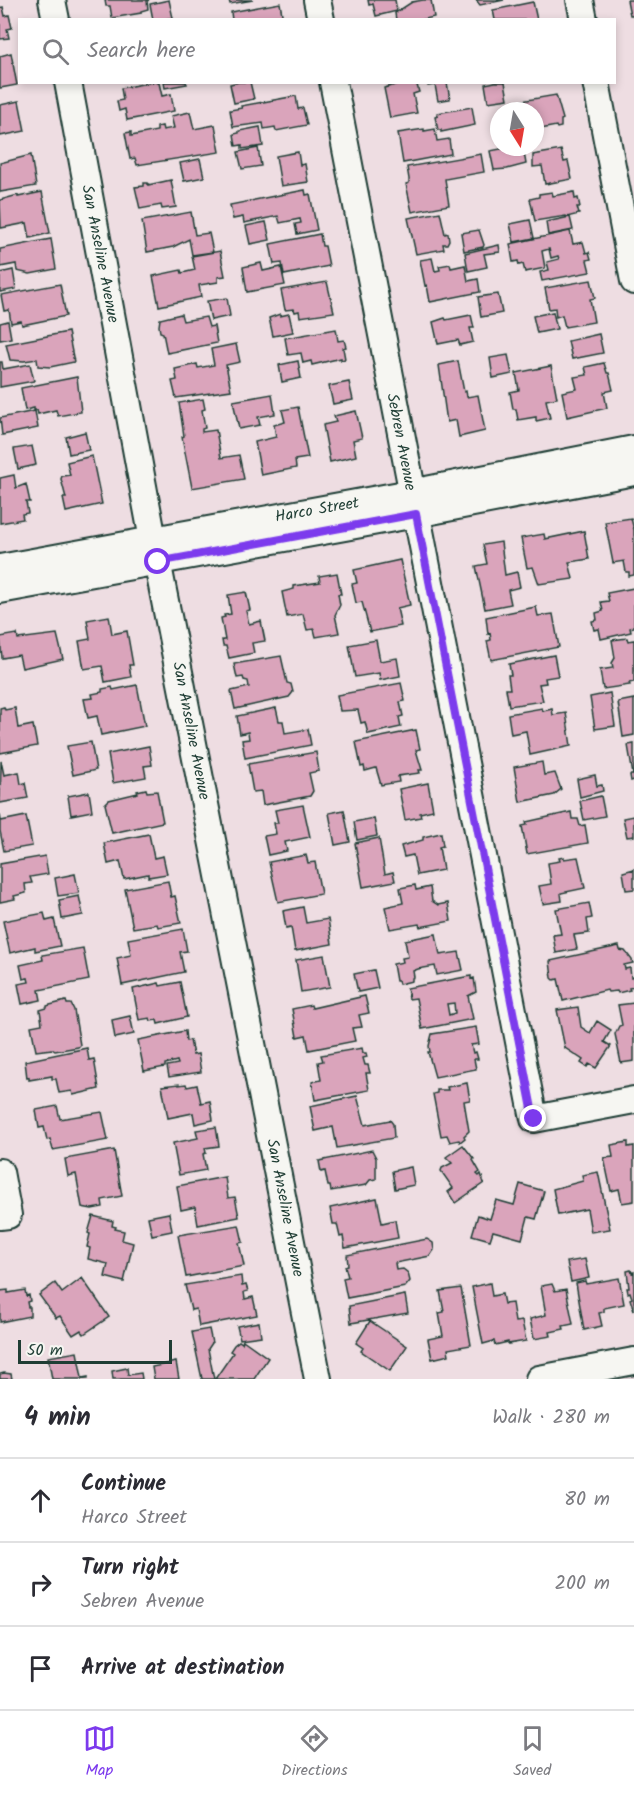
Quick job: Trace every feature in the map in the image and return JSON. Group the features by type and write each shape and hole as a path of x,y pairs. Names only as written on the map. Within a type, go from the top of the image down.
{"street":[{"path":"52,0 56,18"},
{"path":"317,0 321,18"},
{"path":"580,0 584,18"},
{"name":"San Anseline Avenue","path":"68,84 156,551 318,1379"},
{"name":"Sebren Avenue","path":"333,84 534,1119 634,1100"},
{"path":"596,84 634,281"},
{"name":"Harco Street","path":"414,504 634,449"},
{"name":"Harco Street","path":"0,590 156,551 414,504 634,471"},
{"name":"Harco Street","path":"0,568 156,551"},
{"path":"0,1172 4,1215"},
{"path":"539,1379 634,1361"}],"building":[{"path":"105,0 149,0 147,1 148,9 141,13 112,18 110,6 106,6"},
{"path":"169,0 173,18 153,18 150,4"},
{"path":"229,0 253,0 230,4"},
{"path":"368,0 395,0 397,11 376,16 373,4 369,5"},
{"path":"431,0 434,17 396,18 395,13 412,2"},
{"path":"476,0 504,0 480,5"},
{"path":"627,0 634,0 634,15 630,15"},
{"path":"533,2 537,18 495,18 493,10"},
{"path":"280,3 283,18 232,18 231,12"},
{"path":"3,7 5,16 9,15 12,28 7,29 9,38 0,39 0,8"},
{"path":"11,53 17,85 0,88 0,56"},
{"path":"159,84 162,96 171,94 174,111 127,120 125,109 119,111 117,101 123,100 121,88"},
{"path":"164,84 187,84 165,88"},
{"path":"230,84 250,84 254,99 234,103"},
{"path":"399,84 422,84 417,85 419,92 413,94 417,113 390,118 384,88"},
{"path":"427,84 447,84 450,99 438,101 435,85 428,86"},
{"path":"485,84 505,84 508,99 488,102"},
{"path":"556,95 563,119 561,127 544,128 544,102 515,102"},
{"path":"296,96 298,109 303,108 307,125 276,131 275,127 264,129 263,123 233,127 230,110"},
{"path":"19,101 25,131 0,136 0,105"},
{"path":"472,107 475,125 441,132 438,130 435,117 438,116 437,113"},
{"path":"190,112 194,129 215,125 220,152 137,165 135,158 130,159 125,133 131,132 131,136 157,131 157,127 162,126 163,130 174,128 171,116"},
{"path":"260,127 263,146 242,149 242,145 236,146 234,134"},
{"path":"424,129 424,131 435,129 437,141 449,139 451,154 403,163 398,133"},
{"path":"258,148 261,166 242,169 238,152"},
{"path":"561,150 564,162 568,161 572,179 545,184 542,166 533,167 533,156 544,156 544,153"},
{"path":"298,152 300,165 305,164 308,182 281,186 276,156"},
{"path":"481,154 484,172 445,179 449,205 412,212 406,184 409,183 407,167"},
{"path":"31,155 36,186 0,192 0,163"},
{"path":"491,156 525,156 526,164 494,170"},
{"path":"200,159 204,177 184,181 180,163"},
{"path":"171,180 176,207 162,209 161,205 140,209 135,187 144,186 144,183 148,185"},
{"path":"305,190 306,195 310,194 317,230 297,234 295,224 301,223 300,219 280,223 278,216 244,223 243,217 233,219 230,205"},
{"path":"42,192 50,233 30,238 27,223 1,228 0,200"},
{"path":"552,192 553,196 574,192 575,199 578,198 579,214 535,221 530,199 539,197 539,194"},
{"path":"191,212 195,235 209,233 213,252 192,255 189,239 173,247 147,252 142,221"},
{"path":"440,212 445,234 448,233 447,244 443,244 444,249 416,254 408,218"},
{"path":"570,217 573,230 548,235 546,222"},
{"path":"530,220 534,238 514,242 510,224"},
{"path":"266,222 270,240 250,244 246,226"},
{"path":"479,230 483,247 464,251 461,233"},
{"path":"570,231 573,244 583,242 586,253 589,252 591,259 587,260 590,272 542,281 540,272 549,270 547,262 559,259 558,256 551,258 549,249 542,251 545,268 525,272 523,264 519,265 518,261 513,262 510,244"},
{"path":"320,234 329,266 284,275 282,263 274,264 270,244"},
{"path":"51,239 56,269 30,274 17,271 16,264 0,267 0,249"},
{"path":"499,245 500,252 484,254 487,267 468,271 465,253"},
{"path":"220,251 225,276 218,277 218,282 199,285 201,297 159,306 153,276 181,270 182,273 195,270 192,256"},
{"path":"432,258 435,271 440,270 439,266 450,264 451,268 465,265 468,281 478,279 480,292 430,302 420,260"},
{"path":"261,263 263,271 281,267 285,285 247,292 243,267"},
{"path":"13,270 16,289 0,292 0,273"},
{"path":"591,280 595,298 590,299 594,322 565,327 562,315 556,317 555,308 549,309 545,288"},
{"path":"327,282 334,312 300,317 299,311 285,310 281,290"},
{"path":"60,284 66,316 22,325 21,321 11,323 9,310 4,311 1,295"},
{"path":"498,294 502,313 481,317 478,297"},
{"path":"227,298 230,316 211,320 207,301"},
{"path":"553,312 557,329 537,333 533,316"},
{"path":"181,314 183,321 206,317 209,327 214,326 217,343 167,353 163,333 160,332 160,319"},
{"path":"280,314 280,316 289,314 293,332 273,336 269,318"},
{"path":"471,315 474,328 470,328 473,342 460,345 458,340 438,344 433,322"},
{"path":"8,321 11,338 0,340 0,323"},
{"path":"336,329 338,341 344,340 345,359 312,365 311,361 303,363 301,353 288,355 285,338"},
{"path":"68,332 74,362 50,367 38,366 37,359 10,360 6,344"},
{"path":"599,334 603,353 572,359 568,341"},
{"path":"236,344 240,362 226,365 231,390 176,398 172,381 177,380 175,369 197,364 198,368 214,365 211,349"},
{"path":"508,355 512,374 493,378 490,358"},
{"path":"298,361 301,378 282,382 279,365"},
{"path":"458,361 464,392 466,391 467,397 478,395 485,431 459,437 456,420 447,422 439,365"},
{"path":"0,362 2,362 3,369 30,364 34,381 0,387"},
{"path":"604,363 613,390 604,392 607,408 567,417 562,392 577,389 574,377 587,375 585,367"},
{"path":"551,366 557,398 546,400 550,418 536,421 536,417 518,420 510,392 519,390 516,373"},
{"path":"77,377 81,412 58,416 56,410 38,414 34,408 25,410 21,388"},
{"path":"349,382 353,400 333,404 329,386"},
{"path":"272,394 275,414 258,417 260,425 239,429 233,401"},
{"path":"203,399 205,428 202,432 216,430 221,458 239,455 244,479 192,488 182,437 184,436 179,403"},
{"path":"298,407 308,458 295,460 296,468 261,475 255,442 276,437 274,425 285,422 282,410"},
{"path":"35,411 38,428 2,435 0,418"},
{"path":"356,411 362,438 353,440 356,456 330,462 323,425 336,422 334,416"},
{"path":"85,432 89,450 69,454 66,437"},
{"path":"32,446 36,465 18,469 14,449"},
{"path":"92,456 102,504 66,512 63,498 66,498 61,479 62,476 70,475 67,462"},
{"path":"14,475 16,488 26,484 30,502 26,502 28,513 22,514 23,519 0,523 0,478"},
{"path":"631,518 634,530 634,575 629,576 624,561 613,563 605,522"},
{"path":"584,531 589,559 569,562 573,579 539,584 533,567 527,568 521,538 544,534 545,539"},
{"path":"501,542 505,575 517,572 520,587 508,590 511,604 485,609 476,566 487,564 483,545"},
{"path":"400,560 410,605 397,608 401,626 370,632 362,602 356,603 352,584 357,583 354,570"},
{"path":"337,573 341,594 338,594 340,605 335,615 339,633 316,637 314,629 307,630 303,614 287,617 282,592 294,589 294,586 320,582 319,576"},
{"path":"634,588 634,627 630,628 631,632 601,639 599,629 594,630 592,621 597,620 596,613 603,611 601,602 609,601 607,593"},
{"path":"246,592 250,610 246,611 249,624 261,621 265,641 252,643 254,653 229,658 226,646 223,646 222,640 225,640 221,618 231,614 228,595"},
{"path":"536,607 538,616 553,614 559,647 491,660 487,641 491,640 486,617"},
{"path":"109,616 112,634 127,631 133,665 129,665 131,677 105,682 102,666 84,669 79,641 90,639 87,620"},
{"path":"17,634 18,639 57,634 63,659 22,668 19,655 2,658 0,637"},
{"path":"627,638 628,641 634,640 634,682 629,683 630,685 603,689 600,670 613,668 612,663 615,658 612,640"},
{"path":"376,640 380,661 397,658 400,676 380,680 379,673 355,677 349,645"},
{"path":"554,655 558,676 545,678 546,683 539,684 543,701 509,706 506,689 510,689 509,664"},
{"path":"281,656 287,683 291,684 293,692 289,697 235,709 231,691 249,687 248,681 243,677 237,678 234,664"},
{"path":"401,683 405,701 400,702 403,716 399,717 401,727 368,734 365,722 361,723 358,710 340,711 337,695"},
{"path":"137,685 145,726 101,735 97,716 88,718 84,699 93,698 92,694 102,692 102,689 112,687 113,690"},
{"path":"610,693 615,726 595,729 590,697"},
{"path":"634,699 634,735 623,737 618,702"},
{"path":"4,707 5,710 15,708 18,728 33,725 37,746 0,753 0,708"},
{"path":"276,708 279,721 283,721 285,733 308,729 311,745 245,758 242,740 249,739 248,732 240,734 237,716"},
{"path":"542,708 543,711 552,709 553,715 566,713 571,746 530,755 526,731 511,734 508,714"},
{"path":"416,730 420,749 416,750 422,770 419,770 420,773 398,776 399,782 381,785 376,768 365,771 364,766 361,767 356,742"},
{"path":"91,742 96,770 73,775 67,746"},
{"path":"634,744 634,780 631,781 630,775 633,775 628,745"},
{"path":"149,746 152,765 144,766 146,777 113,783 108,754"},
{"path":"316,752 319,771 309,773 313,791 310,796 263,805 261,791 253,792 248,764"},
{"path":"1,761 4,775 19,772 21,784 25,783 28,798 0,803"},
{"path":"542,762 544,775 555,773 561,789 554,795 520,802 514,767"},
{"path":"595,775 597,786 602,785 603,791 580,797 577,779"},
{"path":"428,783 433,810 420,813 421,817 405,820 399,789"},
{"path":"146,789 147,792 157,791 163,822 112,833 105,804 109,800"},
{"path":"89,792 92,811 71,815 68,796"},
{"path":"601,796 605,816 584,820 580,801"},
{"path":"303,805 310,837 285,842 287,851 268,855 264,836 276,834 274,823 278,823 275,810"},
{"path":"344,810 350,842 335,845 329,813"},
{"path":"571,812 572,819 578,819 580,826 585,825 588,843 527,854 522,826 527,825 526,822"},
{"path":"0,814 1,821 26,816 32,846 4,851 0,831"},
{"path":"634,816 634,836 627,837 623,818"},
{"path":"374,818 377,836 357,840 354,822"},
{"path":"441,833 443,846 439,847 443,870 417,875 413,855 404,857 401,846"},
{"path":"149,834 154,858 163,856 167,874 148,877 148,874 124,879 120,861 108,864 104,843"},
{"path":"379,838 385,874 393,872 395,881 363,887 355,843"},
{"path":"306,855 308,863 315,862 321,894 278,902 269,862"},
{"path":"45,856 48,874 30,877 32,883 25,884 26,893 14,896 15,899 0,902 0,864"},
{"path":"564,857 564,859 578,857 585,888 561,893 562,901 543,904 539,886 551,884 548,863 560,861 559,858"},
{"path":"634,869 634,889 626,890 623,872"},
{"path":"75,874 79,893 58,896 55,878"},
{"path":"168,881 171,897 175,896 181,923 133,928 125,889"},
{"path":"415,885 416,890 430,887 432,901 438,905 448,903 451,921 420,927 419,924 390,929 385,907 403,903 400,888"},
{"path":"79,896 83,915 62,919 59,900"},
{"path":"589,903 592,918 587,919 589,933 574,935 577,949 556,953 553,935 561,934 556,909"},
{"path":"303,907 306,923 328,919 332,944 295,951 291,927 286,928 283,911"},
{"path":"44,913 46,921 54,919 60,946 35,951 35,947 10,953 3,921"},
{"path":"183,929 187,951 180,952 184,972 122,985 117,958 131,955 128,939"},
{"path":"436,934 440,955 459,952 463,970 437,975 435,966 418,969 413,971 412,981 399,984 396,981 393,964 403,962 402,958 408,957 405,940"},
{"path":"619,946 620,950 625,951 632,960 633,963 624,965 625,969 630,968 631,978 634,977 634,987 618,993 607,990 563,1001 558,979 552,978 550,961"},
{"path":"83,948 89,980 39,990 41,1000 22,1004 18,984 29,982 28,978 23,979 20,965 43,960 42,955"},
{"path":"324,955 330,987 301,992 296,960"},
{"path":"374,970 378,988 358,992 354,974"},
{"path":"471,976 471,979 474,978 476,992 468,996 473,1019 422,1029 416,998 409,999 407,988","holes":["454,1003 455,1013 449,1015 447,1004"]},
{"path":"180,982 187,1017 158,1024 157,1020 151,1021 150,1018 139,1020 133,989 159,983 160,986"},
{"path":"365,996 369,1013 359,1015 362,1027 352,1028 355,1041 309,1050 306,1035 297,1037 292,1009 311,1005 312,1008"},
{"path":"66,1001 74,1010 80,1045 55,1051 52,1049 36,1051 31,1026 42,1024 40,1010"},
{"path":"634,1003 634,1061 621,1063 615,1034 622,1025 618,1005"},
{"path":"578,1007 581,1027 590,1033 597,1021 611,1030 604,1042 611,1046 596,1068 589,1064 587,1067 581,1063 583,1060 565,1048 557,1010"},
{"path":"130,1016 134,1034 115,1038 112,1020"},
{"path":"476,1027 479,1044 471,1045 478,1059 474,1059 476,1069 435,1077 428,1052 430,1052 432,1034"},
{"path":"185,1031 186,1041 190,1040 193,1055 198,1054 201,1072 169,1077 167,1066 178,1064 177,1061 165,1064 165,1067 144,1071 138,1040"},
{"path":"87,1048 89,1060 94,1059 99,1089 73,1095 72,1091 59,1093 56,1079 52,1079 52,1076 29,1080 29,1077 27,1078 25,1061"},
{"path":"362,1048 367,1057 363,1058 365,1065 368,1065 370,1073 366,1073 369,1090 315,1100 312,1082 321,1080 318,1062 323,1061 321,1055"},
{"path":"467,1083 470,1100 464,1101 469,1131 460,1142 459,1140 450,1142 447,1135 441,1136 433,1094 437,1093 437,1090 448,1090 447,1087"},
{"path":"186,1084 187,1087 197,1085 201,1103 210,1101 213,1120 195,1124 193,1113 168,1118 162,1086"},
{"path":"357,1096 365,1125 390,1120 393,1124 394,1138 337,1148 333,1127 315,1131 310,1106"},
{"path":"57,1106 60,1119 102,1112 108,1140 53,1150 50,1139 47,1140 44,1127 39,1128 36,1110"},
{"path":"216,1127 219,1146 205,1148 206,1153 203,1154 206,1170 179,1175 173,1143 198,1138 196,1130"},
{"path":"628,1142 628,1147 634,1146 634,1201 622,1203 619,1189 611,1191 604,1158 613,1157 611,1145"},
{"path":"463,1145 474,1159 480,1172 477,1174 479,1176 481,1174 484,1183 455,1203 448,1192 453,1188 441,1171 442,1168 452,1163 446,1157"},
{"path":"114,1150 122,1196 102,1200 103,1207 92,1209 82,1207 76,1174 68,1176 65,1159"},
{"path":"372,1150 376,1158 376,1179 370,1180 366,1185 331,1191 325,1171 321,1172 319,1161"},
{"path":"411,1167 414,1185 395,1189 392,1171"},
{"path":"598,1172 610,1229 591,1232 587,1209 558,1215 553,1189 583,1181 582,1175"},
{"path":"225,1177 228,1198 235,1197 239,1217 198,1225 195,1207 181,1210 177,1186"},
{"path":"520,1184 544,1191 536,1219 528,1217 522,1239 493,1231 490,1240 472,1235 478,1215 490,1219 496,1200 514,1205"},
{"path":"377,1198 382,1223 395,1220 398,1238 345,1248 343,1236 340,1237 337,1224 333,1224 330,1208"},
{"path":"169,1213 172,1231 152,1235 148,1217"},
{"path":"93,1216 113,1221 112,1226 116,1227 115,1229 124,1231 122,1240 133,1243 124,1282 105,1277 108,1264 88,1259 90,1248 87,1247 90,1234 88,1233"},
{"path":"239,1225 243,1242 239,1243 244,1266 186,1277 178,1235"},
{"path":"427,1239 433,1243 434,1250 430,1256 395,1263 396,1270 403,1269 408,1273 410,1281 405,1287 347,1298 343,1278 348,1277 345,1266 348,1265 347,1255"},
{"path":"585,1259 589,1278 571,1282 567,1262"},
{"path":"631,1270 632,1273 634,1272 634,1311 630,1299 632,1298 627,1288 629,1288 627,1271"},
{"path":"241,1276 242,1286 246,1285 248,1291 244,1292 245,1299 253,1297 257,1315 199,1326 196,1309 191,1310 185,1285"},
{"path":"82,1278 109,1317 84,1334 81,1330 73,1335 60,1316 56,1318 39,1295 55,1283 62,1293"},
{"path":"619,1278 624,1304 604,1308 604,1312 599,1313 602,1326 584,1330 576,1283 585,1281 586,1284"},
{"path":"490,1283 492,1296 502,1294 504,1304 512,1303 515,1322 522,1321 526,1341 495,1345 494,1341 483,1344 472,1287"},
{"path":"552,1284 555,1291 566,1289 573,1324 550,1332 551,1336 534,1339 530,1319 546,1315 541,1286"},
{"path":"461,1288 471,1345 448,1349 449,1355 432,1359 428,1339 443,1336 439,1313 444,1312 440,1291"},
{"path":"8,1290 8,1293 25,1290 26,1296 29,1295 30,1301 27,1302 30,1307 30,1316 0,1322 0,1291"},
{"path":"405,1295 408,1313 351,1323 349,1306"},
{"path":"370,1321 407,1346 390,1371 361,1351 363,1348 356,1343"},
{"path":"259,1322 261,1336 240,1339 237,1326"},
{"path":"209,1329 212,1343 208,1349 214,1379 202,1379 192,1332"},
{"path":"243,1340 268,1358 254,1379 215,1379 233,1353 230,1351 234,1345 239,1341 242,1343"},
{"path":"77,1352 82,1378 88,1377 88,1379 52,1379 48,1357"},
{"path":"176,1362 179,1379 154,1379 152,1367"},
{"path":"127,1368 128,1375 141,1373 142,1379 113,1379 112,1371"},
{"path":"0,1374 11,1374 12,1379 0,1379"}],"route":[{"path":"158,562 416,514 534,1119"}]}
